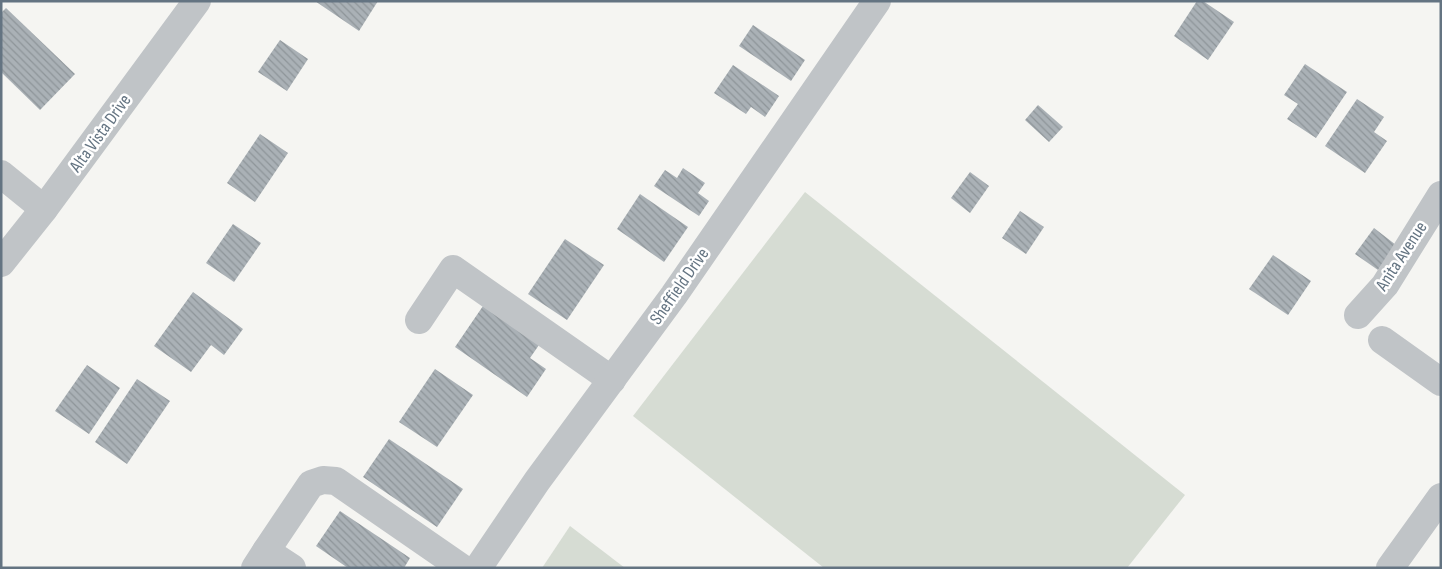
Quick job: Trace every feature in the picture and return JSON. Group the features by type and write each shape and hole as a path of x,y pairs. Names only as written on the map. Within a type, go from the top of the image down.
{"street":[{"name":"Alta Vista Drive","path":"1,263 44,209 197,1"},
{"name":"Sheffield Drive","path":"478,568 532,489 674,295 877,1"},
{"path":"1,174 44,209"},
{"name":"Anita Avenue","path":"1358,315 1385,285 1441,195"},
{"path":"419,320 453,270 612,380"},
{"path":"1382,340 1441,382"},
{"path":"292,568 260,559 311,484 323,480 336,481 462,568"},
{"path":"1390,568 1441,497"}],"shaded area":[{"path":"805,192 1185,495 1127,568 824,568 633,416"},
{"path":"570,526 625,568 542,568"}],"building":[{"path":"315,1 378,1 359,31"},
{"path":"1197,1 1203,1 1234,22 1208,60 1174,36"},
{"path":"6,8 75,74 40,110 1,72 1,13"},
{"path":"753,25 805,60 791,81 739,46"},
{"path":"280,40 308,59 287,91 258,72"},
{"path":"1305,64 1347,92 1316,138 1287,119 1298,104 1284,95"},
{"path":"733,65 779,96 765,117 751,107 746,114 714,93"},
{"path":"1357,99 1384,117 1374,132 1387,141 1365,173 1325,146"},
{"path":"1038,105 1063,127 1049,142 1025,120"},
{"path":"260,134 288,153 255,202 227,183"},
{"path":"683,168 705,183 698,193 709,201 699,216 654,186 665,170 677,178"},
{"path":"970,172 989,186 970,213 951,198"},
{"path":"640,194 688,227 664,262 617,229"},
{"path":"1020,211 1044,227 1026,254 1002,238"},
{"path":"233,224 261,243 234,282 206,263"},
{"path":"1374,228 1396,245 1378,270 1355,254"},
{"path":"565,239 604,265 567,320 528,294"},
{"path":"1273,255 1311,281 1288,315 1249,289"},
{"path":"193,292 243,329 224,355 211,345 191,372 154,346"},
{"path":"483,306 539,345 530,358 546,369 527,397 455,347"},
{"path":"87,365 120,388 89,434 55,411"},
{"path":"435,369 473,395 437,447 399,422"},
{"path":"137,379 170,401 127,464 95,442"},
{"path":"389,439 463,489 437,527 363,477"},
{"path":"340,511 410,558 404,568 348,568 316,546"}]}
